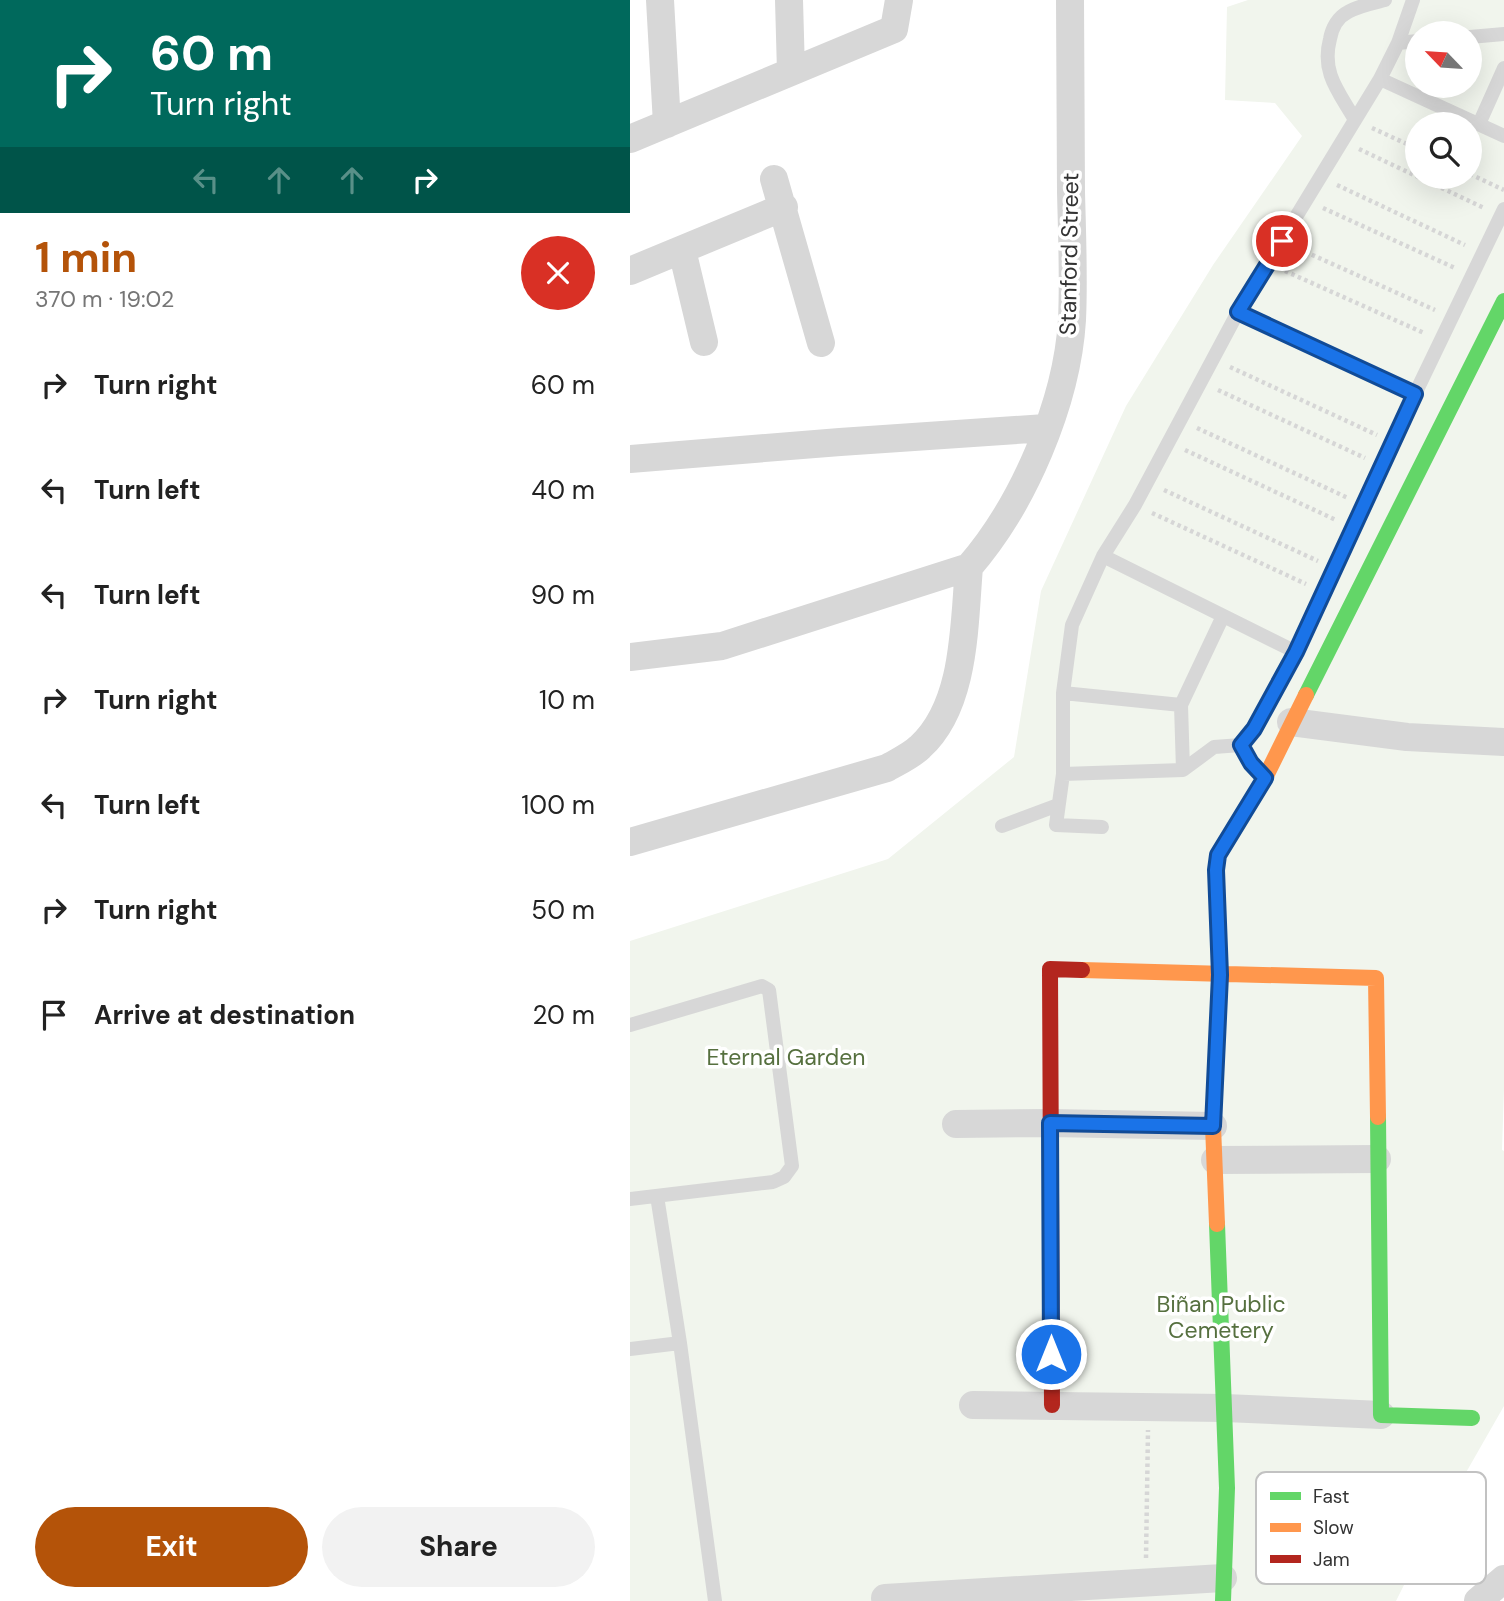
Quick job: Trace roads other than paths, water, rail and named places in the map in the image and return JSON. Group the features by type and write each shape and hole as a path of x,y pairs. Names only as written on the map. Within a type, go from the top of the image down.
{"street":[{"path":"660,0 667,124"},
{"path":"789,0 791,72"},
{"path":"630,139 894,29 899,0"},
{"name":"Stanford Street","path":"968,566 990,542 1031,470 1060,388 1072,322 1070,0"},
{"path":"774,179 784,206 821,343"},
{"path":"630,271 784,206"},
{"path":"682,250 704,342"},
{"path":"885,1598 1145,1582 1223,1589 1227,1488 1213,1126 1220,975 1216,870 1218,855 1265,778 1504,301"},
{"path":"630,459 1046,428"},
{"path":"630,657 722,646 968,566 962,652 953,690 938,724 919,748 887,768 630,842"},
{"path":"1291,722 1407,737 1504,743"},
{"path":"1052,1405 1050,969 1376,978 1381,1415"},
{"path":"956,1124 1213,1126"},
{"path":"1214,1160 1377,1159"},
{"path":"973,1405 1149,1406 1472,1418"},
{"path":"1478,1601 1504,1579"}],"lane":[{"path":"1355,120 1328,74 1326,56 1331,34 1338,20 1349,11 1385,0"},
{"path":"1102,827 1056,825 1063,774 1063,694 1072,625 1103,556 1135,505 1238,312 1380,79 1398,43 1413,0"},
{"path":"1482,36 1504,34"},
{"path":"1398,43 1405,42"},
{"path":"1482,117 1504,68"},
{"path":"1380,79 1453,112"},
{"path":"1482,125 1504,136"},
{"path":"1063,774 1183,770 1214,747 1241,745 1254,729 1296,652 1392,442 1502,213"},
{"path":"1238,312 1415,394"},
{"path":"1103,556 1296,652"},
{"path":"1183,770 1181,705 1223,616"},
{"path":"1063,694 1181,705"},
{"path":"1241,745 1251,763 1265,778"},
{"path":"1002,827 1058,806"},
{"path":"630,1025 762,986 769,990 792,1166 784,1177 773,1182 630,1199"},
{"path":"657,1196 715,1601"},
{"path":"630,1349 680,1343"}],"park label":[{"name":"Eternal Garden","path":"786,1057"},
{"name":"Biñan Public Cemetery","path":"1221,1317"}]}
